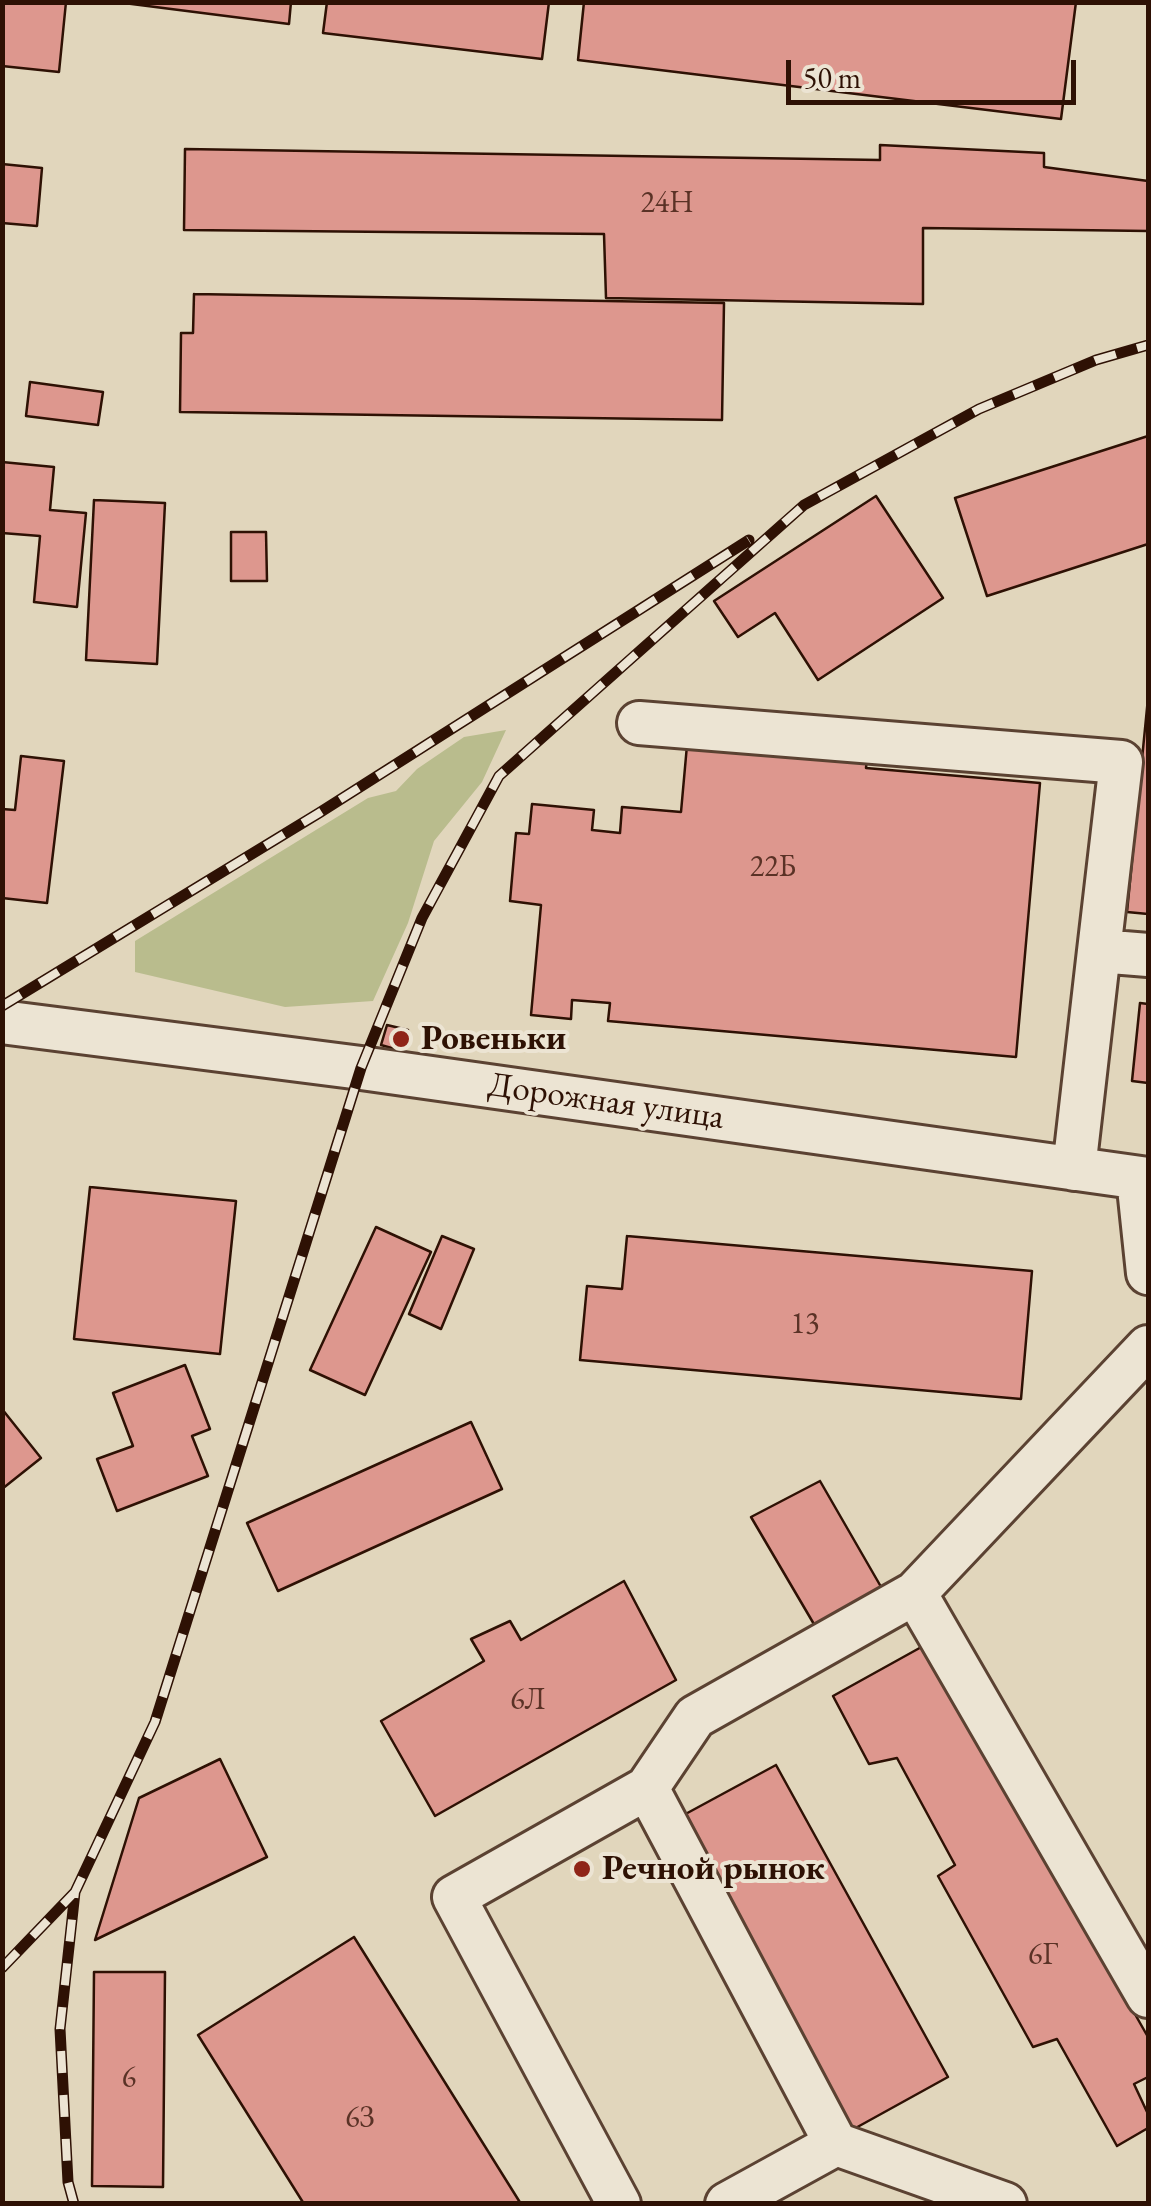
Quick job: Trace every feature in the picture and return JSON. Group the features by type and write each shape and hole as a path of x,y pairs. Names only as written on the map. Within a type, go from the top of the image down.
{"street":[{"path":"638,724 1121,762 1074,1168"},
{"path":"1100,951 1148,955"},
{"name":"Дорожная улица","path":"2,1022 361,1068 1143,1179"},
{"path":"1143,1179 1148,1273"},
{"path":"619,2204 454,1897 647,1788 695,1717 915,1593 1148,1347"},
{"path":"915,1593 1148,1996"},
{"path":"647,1788 836,2144 1005,2204"},
{"path":"727,2204 836,2144"}],"green space":[{"path":"506,730 482,782 434,841 408,923 373,1001 285,1007 135,972 135,941 368,798 396,791 417,769 464,737"}],"building":[{"path":"2,2 66,2 59,72 2,66"},
{"path":"116,2 291,2 289,24"},
{"path":"327,2 549,2 542,59 323,33"},
{"path":"584,2 1076,2 1061,119 578,60"},
{"path":"880,145 1044,153 1044,167 1148,181 1148,231 923,228 923,304 606,298 604,234 184,230 185,149 880,160"},
{"path":"2,164 42,168 37,226 2,223"},
{"path":"194,294 724,303 722,420 180,412 181,333 193,333"},
{"path":"30,382 103,392 98,425 26,416"},
{"path":"1148,436 1148,544 987,596 955,498"},
{"path":"2,462 54,467 50,510 86,513 77,607 34,602 40,536 2,533"},
{"path":"876,496 943,598 818,680 775,613 738,637 714,601"},
{"path":"94,500 165,503 157,664 86,660"},
{"path":"231,532 266,532 267,581 231,581"},
{"path":"1148,698 1148,914 1127,912"},
{"path":"688,734 868,750 866,768 1040,783 1016,1057 608,1021 610,1003 572,1000 571,1019 531,1015 541,905 510,901 516,833 529,834 532,804 594,810 592,830 620,833 622,807 681,812"},
{"path":"21,756 64,761 47,903 2,898 2,809 15,810"},
{"path":"1140,1003 1148,1004 1148,1083 1132,1081"},
{"path":"387,1025 408,1030 402,1051 381,1045"},
{"path":"90,1187 236,1201 220,1354 74,1339"},
{"path":"376,1227 431,1252 365,1395 310,1370"},
{"path":"442,1236 474,1249 441,1329 409,1314"},
{"path":"627,1236 1032,1271 1021,1399 580,1360 587,1286 622,1289"},
{"path":"185,1365 210,1429 192,1436 208,1476 117,1511 97,1459 133,1446 113,1393"},
{"path":"2,1409 41,1458 2,1489"},
{"path":"471,1422 502,1489 278,1591 247,1523"},
{"path":"820,1481 884,1592 818,1631 751,1517"},
{"path":"624,1581 676,1680 435,1816 381,1721 484,1661 471,1639 510,1621 521,1640"},
{"path":"925,1645 1148,2037 1148,2077 1134,2084 1148,2114 1148,2128 1117,2146 1057,2039 1033,2047 938,1876 955,1865 897,1758 869,1764 833,1696"},
{"path":"220,1759 267,1857 95,1940 139,1798"},
{"path":"776,1765 948,2077 852,2130 680,1817"},
{"path":"354,1937 521,2204 304,2204 198,2035"},
{"path":"94,1972 165,1972 163,2187 92,2186"}],"railway":[{"path":"74,2204 68,2182 60,2029 75,1892 155,1722 361,1068 422,918 499,776 804,505 979,409 1096,360 1148,345"},
{"path":"2,1006 319,813 749,540"},
{"path":"2,1968 75,1892"}],"place":[{"name":"Ровеньки","path":"401,1039"},
{"name":"Речной рынок","path":"582,1869"}]}
